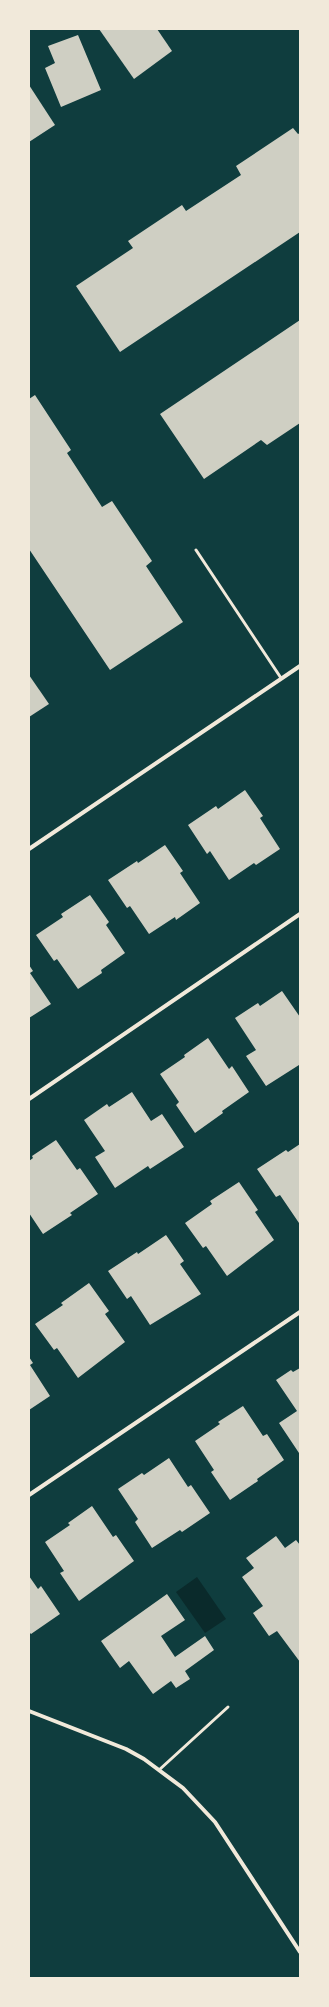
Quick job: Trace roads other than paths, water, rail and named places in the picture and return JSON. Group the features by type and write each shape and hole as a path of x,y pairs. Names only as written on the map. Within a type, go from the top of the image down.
{"street":[{"path":"29,849 300,666"},
{"path":"29,1099 300,914"},
{"path":"29,1495 300,1312"},
{"path":"29,1711 126,1749 159,1770 183,1788 215,1822 300,1952"}],"lane":[{"path":"196,550 281,678"},
{"path":"159,1770 228,1707"}],"water":[{"path":"197,1577 226,1619 205,1633 176,1592"}]}
